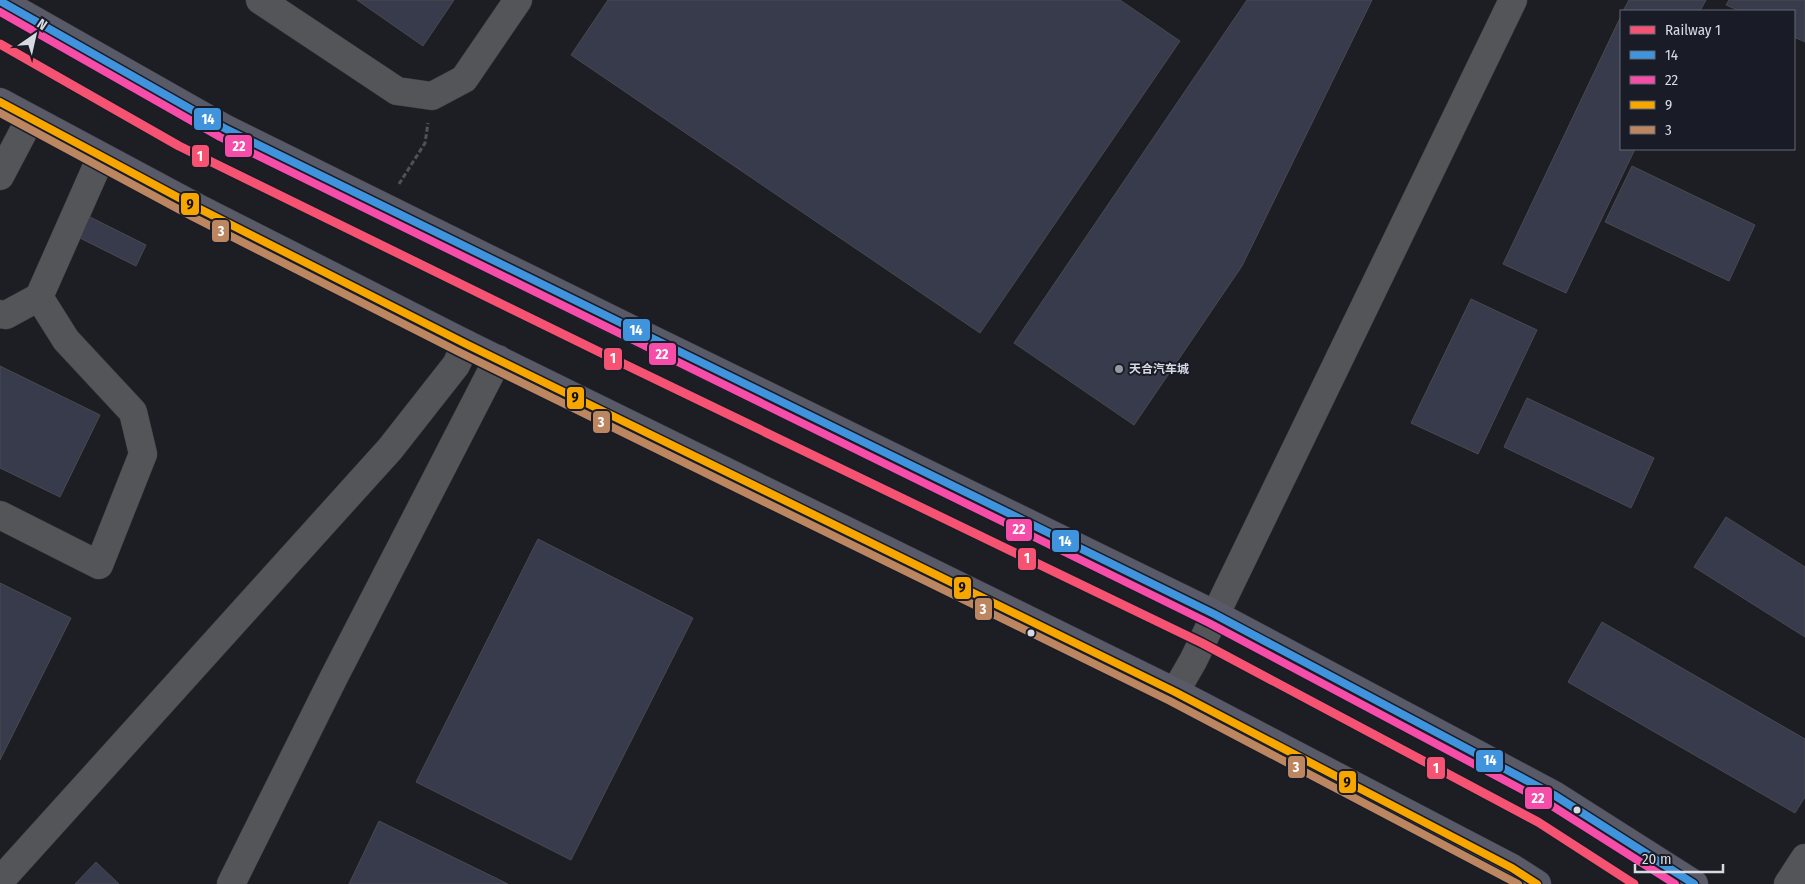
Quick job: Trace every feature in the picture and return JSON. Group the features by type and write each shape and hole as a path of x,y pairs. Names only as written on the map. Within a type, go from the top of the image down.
{"highway":[{"path":"0,1 224,128 1214,614 1554,795 1694,884"},
{"path":"0,102 198,208 466,344 1175,692 1512,868 1536,884"}],"street":[{"path":"260,0 397,91 432,96 464,79 518,0"},
{"path":"1175,692 1193,661 1214,614 1513,0"},
{"path":"0,176 30,118"},
{"path":"0,314 6,314 38,297 101,156"},
{"path":"0,515 99,565 143,454 133,412 66,340 38,297"},
{"path":"0,881 390,449 456,365 466,344"},
{"path":"231,884 339,668 498,359"},
{"path":"1788,884 1805,858"}],"path":[{"path":"384,208 425,142 432,96"}],"building":[{"path":"357,0 454,0 423,46"},
{"path":"608,0 1120,0 1180,41 980,333 571,55"},
{"path":"1247,0 1372,0 1242,266 1134,425 1014,343"},
{"path":"1629,0 1706,0 1701,10 1624,10"},
{"path":"1729,0 1805,0 1805,42 1795,37 1795,10 1738,10 1726,5"},
{"path":"1620,18 1620,150 1635,150 1566,293 1503,264"},
{"path":"1632,166 1755,225 1729,281 1605,222"},
{"path":"86,215 146,245 136,266 76,236"},
{"path":"1471,299 1537,330 1478,454 1411,423"},
{"path":"0,366 100,415 60,497 0,468"},
{"path":"1527,398 1654,458 1631,508 1504,447"},
{"path":"1726,517 1805,567 1805,637 1694,567"},
{"path":"538,539 693,618 571,860 416,782"},
{"path":"0,583 71,618 0,760"},
{"path":"1602,622 1805,739 1805,797 1795,813 1568,682"},
{"path":"379,821 508,884 349,884"},
{"path":"96,862 119,884 75,884"}],"rail line":[{"name":"1","path":"0,44 179,146 626,365 1202,643 1538,822 1634,884"}],"transit line":[{"name":"14","path":"0,1 224,128 1214,614 1554,795 1694,884"},
{"name":"22","path":"0,12 220,137 1209,623 1549,804 1675,884"},
{"name":"9","path":"0,102 198,208 466,344 1175,692 1512,868 1537,884"},
{"name":"3","path":"0,113 193,217 461,353 1170,701 1518,884"}],"place":[{"name":"天合汽车城","path":"1119,369"}]}
